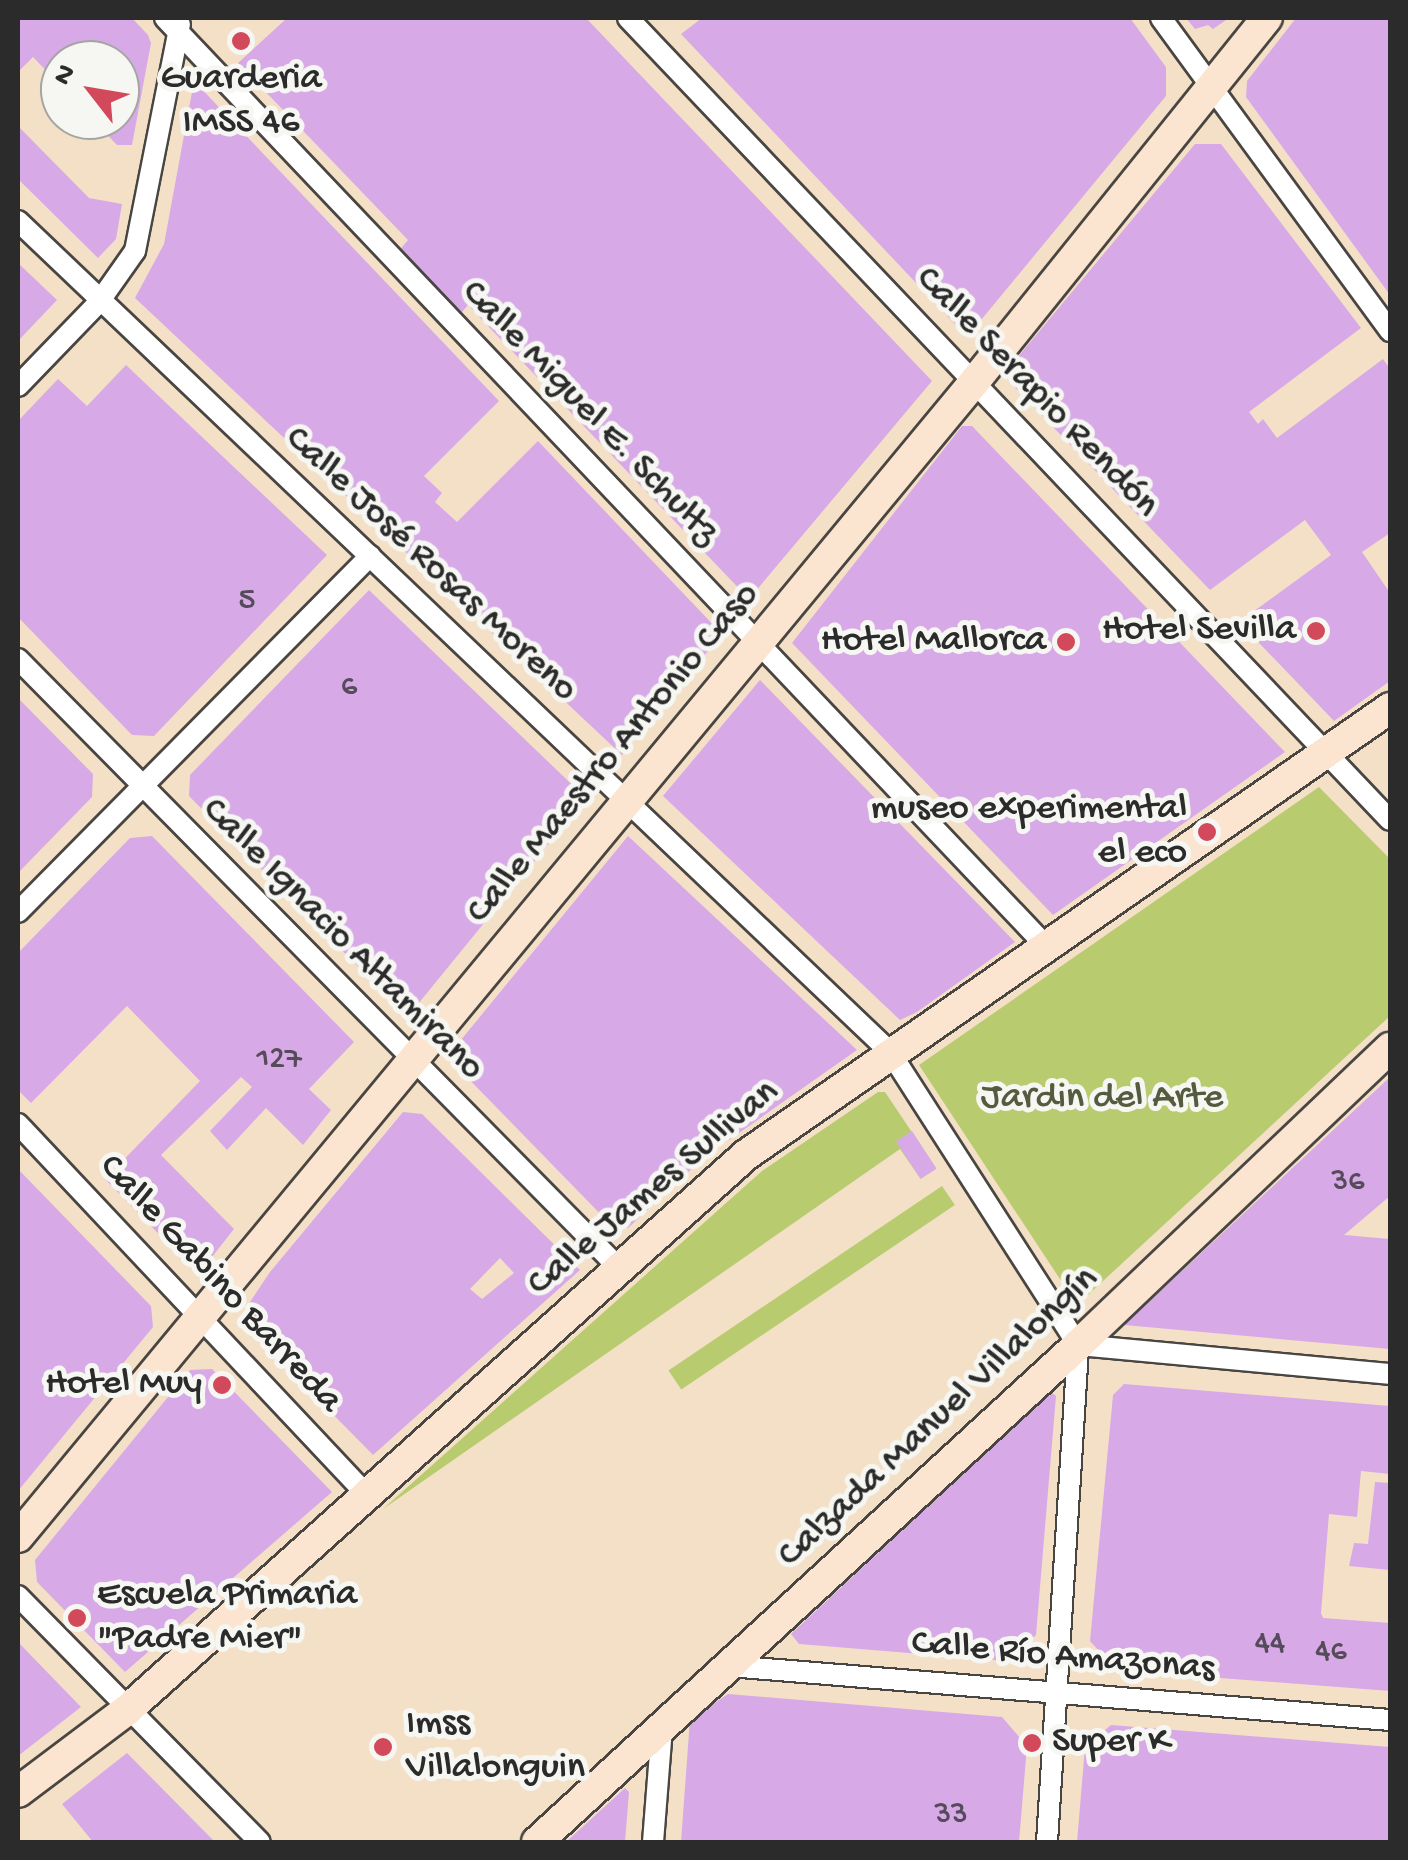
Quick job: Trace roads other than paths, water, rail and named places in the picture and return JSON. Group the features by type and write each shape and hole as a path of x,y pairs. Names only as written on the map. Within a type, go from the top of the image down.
{"main road":[{"name":"Calle Maestro Antonio Caso","path":"18,1537 975,381 1267,18"},
{"name":"Calle James Sullivan","path":"18,1792 127,1710 746,1155 1390,708"},
{"name":"Calzada Manuel Villalongín","path":"536,1842 1078,1346 1390,1048"}],"street":[{"name":"Calle Serapio Rendón","path":"628,18 1390,820"},
{"path":"1161,18 1390,331"},
{"path":"18,386 99,302 135,251 175,22"},
{"name":"Calle Miguel E. Schultz","path":"175,22 528,404 760,641 1046,944"},
{"name":"Calle José Rosas Moreno","path":"18,221 890,1052 1078,1346"},
{"path":"18,912 370,556"},
{"name":"Calle Ignacio Altamirano","path":"18,659 619,1268"},
{"name":"Calle Gabino Barreda","path":"18,1124 202,1315 367,1495"},
{"path":"1047,1842 1078,1346 1390,1374"},
{"path":"18,1596 260,1842"},
{"name":"Calle Río Amazonas","path":"729,1666 1390,1720"},
{"path":"653,1842 662,1728"}],"place":[{"name":"Guarderia IMSS 46","path":"241,41"},
{"name":"Hotel Sevilla","path":"1316,631"},
{"name":"Hotel Mallorca","path":"1066,642"},
{"name":"museo experimental el eco","path":"1207,832"},
{"name":"Hotel Muy","path":"222,1385"},
{"name":"Escuela Primaria \"Padre Mier\"","path":"77,1618"},
{"name":"Super K","path":"1032,1743"},
{"name":"Imss Villalonguin","path":"383,1747"}],"park label":[{"name":"Jardin del Arte","path":"1102,1099"}]}
